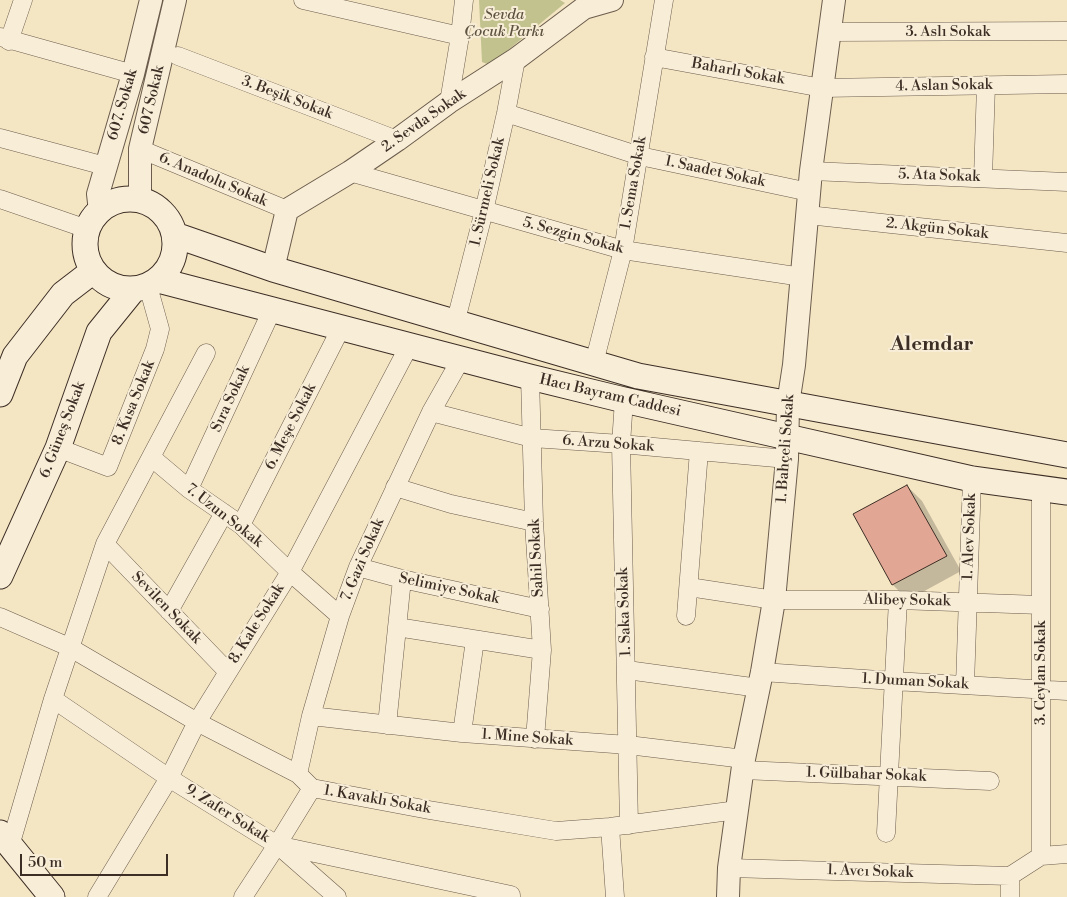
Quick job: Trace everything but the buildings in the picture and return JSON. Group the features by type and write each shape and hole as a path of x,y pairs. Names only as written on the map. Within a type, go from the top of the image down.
{"main road":[{"path":"119,200 140,200 148,202 160,210 170,221 175,235 176,251 171,265 147,285 118,288 104,282 93,271 87,258 85,243 94,220 105,206 119,200"},
{"name":"Hacı Bayram Caddesi","path":"175,235 273,269 455,324 638,376 1067,455"},
{"path":"0,394 14,356 63,294 93,271"},
{"name":"Hacı Bayram Caddesi","path":"147,285 272,310 624,400 786,448 972,479 1067,492"},
{"name":"6. Güneş Sokak","path":"0,576 58,448 99,332 147,285"},
{"path":"5,840 52,897"}],"street":[{"path":"23,0 5,39 133,74"},
{"name":"607. Sokak","path":"94,220 105,166 133,74 151,0"},
{"name":"607 Sokak","path":"140,200 140,149 175,0"},
{"path":"303,0 460,36"},
{"path":"449,102 464,0"},
{"name":"2. Sevda Sokak","path":"287,210 350,172 449,102 516,59 582,3 612,0"},
{"name":"1. Sema Sokak","path":"594,363 623,250 640,156 664,0"},
{"name":"1. Bahçeli Sokak","path":"728,897 744,764 761,680 774,600 788,404 810,181 834,0"},
{"name":"3. Aslı Sokak","path":"829,32 1067,31"},
{"name":"3. Beşik Sokak","path":"178,56 397,140"},
{"name":"Baharlı Sokak","path":"654,57 822,88"},
{"name":"1. Sürmeli Sokak","path":"455,324 484,212 516,59"},
{"name":"4. Aslan Sokak","path":"822,88 1067,84"},
{"path":"983,178 986,85"},
{"name":"1. Saadet Sokak","path":"506,113 640,156 810,181"},
{"path":"0,138 105,166"},
{"name":"6. Anadolu Sokak","path":"140,149 287,210"},
{"name":"5. Sezgin Sokak","path":"350,172 484,212 623,250 802,277"},
{"name":"5. Ata Sokak","path":"810,181 983,178 1067,182"},
{"path":"0,199 94,220"},
{"path":"273,269 287,210"},
{"name":"2. Akgün Sokak","path":"808,215 1067,243"},
{"name":"8. Kısa Sokak","path":"58,448 108,467 155,349 160,329 147,285"},
{"name":"Sıra Sokak","path":"189,489 272,310"},
{"name":"6. Meşe Sokak","path":"241,525 341,328"},
{"name":"8. Kale Sokak","path":"97,897 169,778 197,722 227,671 290,572 409,346"},
{"path":"5,840 105,544 206,353"},
{"name":"7. Gazi Sokak","path":"298,774 310,716 340,616 358,566 432,412 461,359"},
{"name":"Sahil Sokak","path":"530,377 534,522 542,650 535,739"},
{"name":"1. Saka Sokak","path":"624,400 620,444 629,824"},
{"name":"6. Arzu Sokak","path":"432,412 532,438 699,451 786,448"},
{"path":"686,616 699,451"},
{"name":"7. Uzun Sokak","path":"152,457 189,489 241,525 340,616"},
{"name":"1. Alev Sokak","path":"965,685 972,479"},
{"path":"395,487 452,504 534,522"},
{"name":"3. Ceylan Sokak","path":"1041,856 1042,489"},
{"path":"169,611 224,513"},
{"name":"Sevilen Sokak","path":"105,544 227,671"},
{"name":"Selimiye Sokak","path":"358,566 402,579 540,609"},
{"path":"387,725 402,579"},
{"name":"Alibey Sokak","path":"689,587 774,600 898,600 1041,605"},
{"path":"886,833 898,600"},
{"name":"1. Kavaklı Sokak","path":"0,617 69,647 197,722 298,774 312,788 556,831 610,828 737,810"},
{"path":"397,627 542,650"},
{"path":"462,733 475,640"},
{"name":"1. Duman Sokak","path":"626,670 761,680 894,682 1067,691"},
{"name":"9. Zafer Sokak","path":"53,699 169,778 278,845 511,895 511,897"},
{"name":"1. Mine Sokak","path":"310,716 462,733 628,745 744,764"},
{"name":"1. Gülbahar Sokak","path":"744,764 990,781"},
{"path":"243,897 278,845 312,788"},
{"path":"610,828 614,897"},
{"path":"278,845 337,897"},
{"path":"1010,897 1010,876 1041,856 1067,854"},
{"name":"1. Avcı Sokak","path":"730,868 1010,876"}],"green space":[{"name":"Sevda Çocuk Parkı","path":"479,0 560,0 565,3 490,65 482,62"}],"district":[{"name":"Alemdar","path":"932,345"}]}
